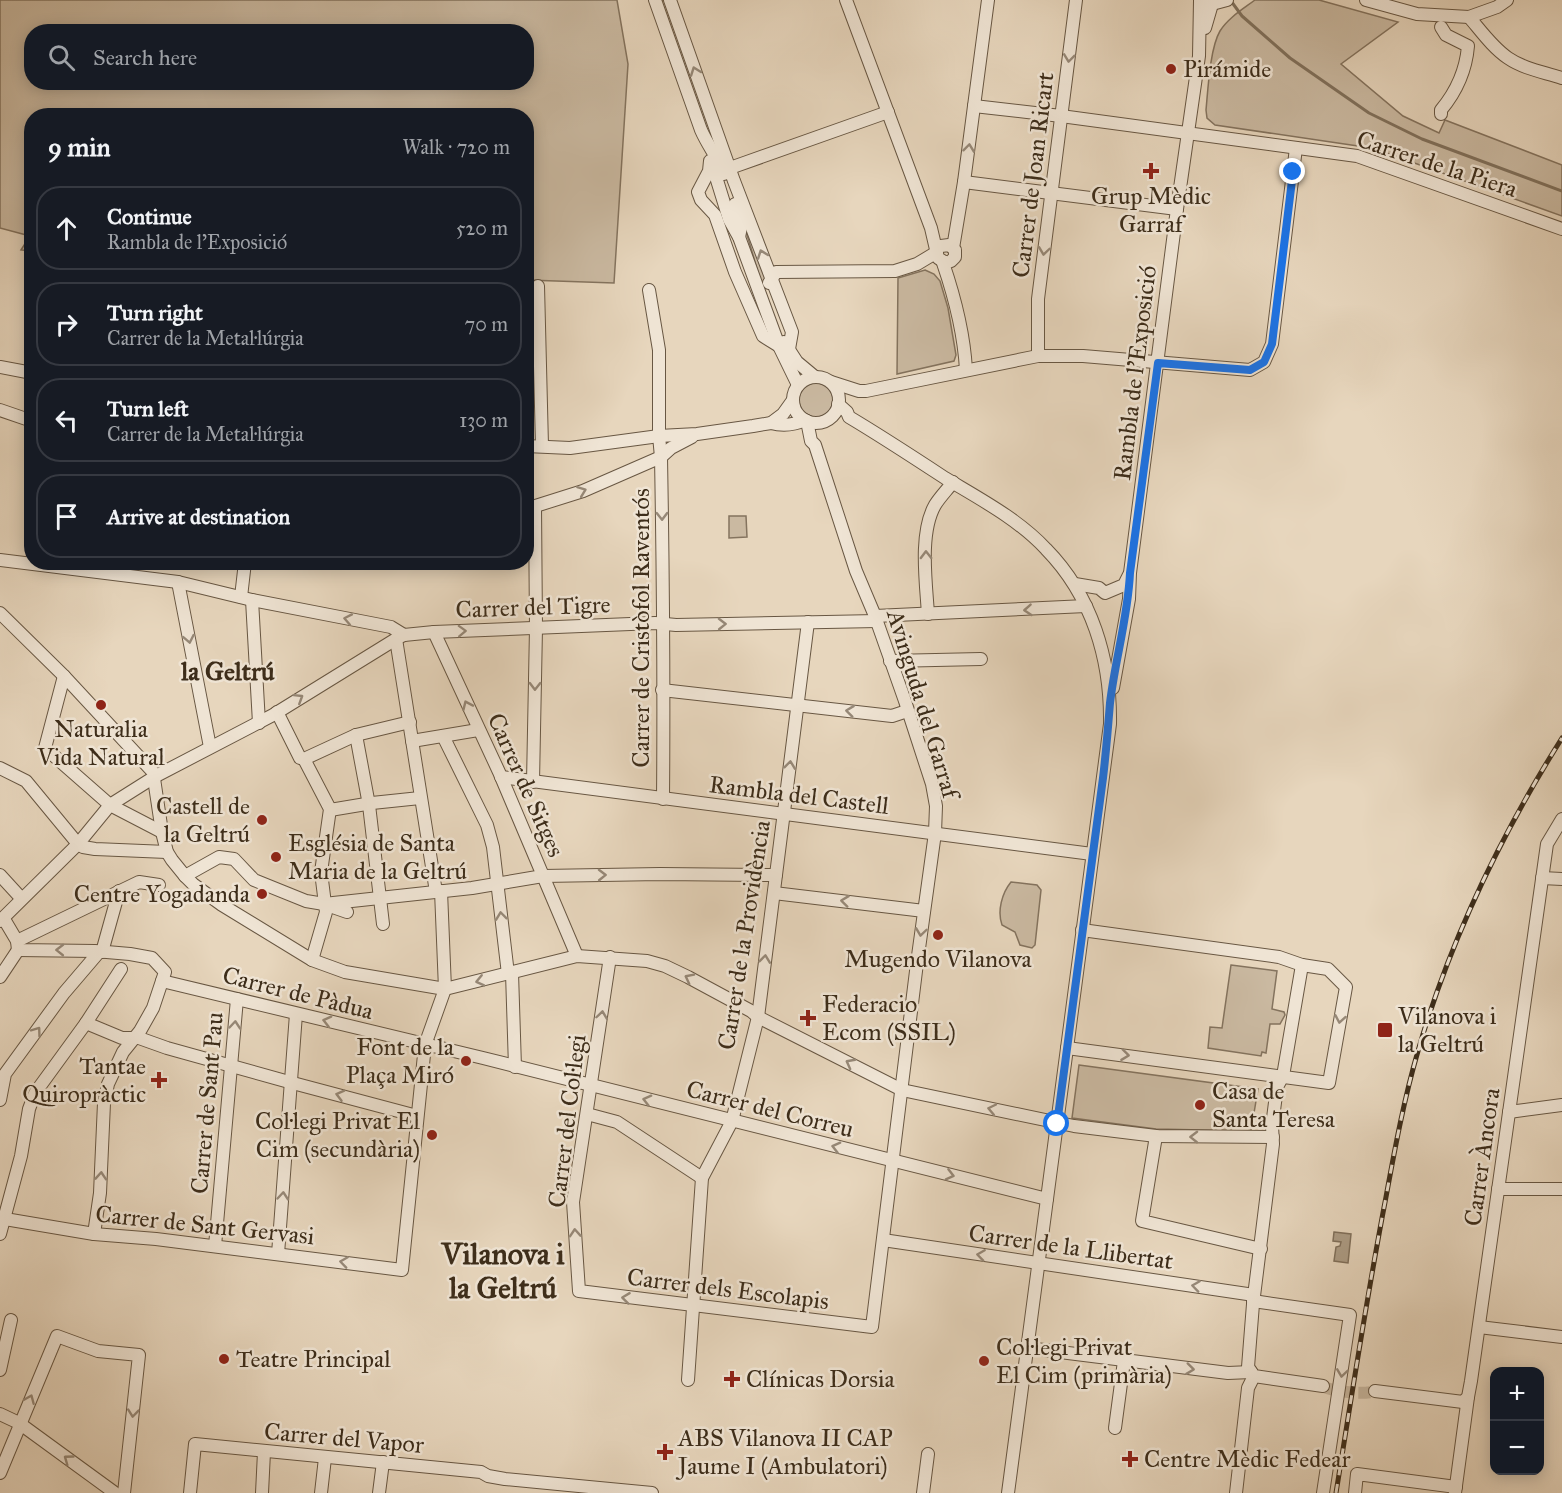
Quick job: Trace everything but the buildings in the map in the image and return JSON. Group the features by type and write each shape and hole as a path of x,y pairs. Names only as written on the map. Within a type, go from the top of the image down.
{"street":[{"path":"655,0 710,155 711,180 739,237 762,304 784,347 798,385"},
{"path":"670,0 792,332 784,347"},
{"path":"846,0 931,228 933,242 945,254"},
{"path":"966,370 964,345 945,254 964,182 988,0"},
{"name":"Carrer de Joan Ricart","path":"1038,356 1038,299 1076,0"},
{"path":"1366,0 1417,14 1469,17 1497,7 1507,0"},
{"name":"Rambla de l'Exposició","path":"1110,704 1129,599 1130,573 1200,47 1211,2"},
{"path":"1469,17 1496,48 1509,59 1562,78"},
{"path":"1441,114 1441,110 1451,98 1463,71 1468,46 1446,35 1442,27"},
{"name":"Carrer de la Piera","path":"974,106 1357,156 1562,229"},
{"path":"730,168 888,112"},
{"path":"815,445 839,401 859,391 1038,356 1083,356 1250,370 1264,362 1272,344 1296,148"},
{"path":"710,155 719,160 731,191 739,214 741,227 739,237"},
{"path":"731,191 722,180 711,180 698,192 701,200 715,215 735,272 763,336 784,347 815,377"},
{"path":"964,182 1177,209"},
{"path":"762,304 776,272 878,273 895,271 945,254"},
{"path":"538,286 542,446"},
{"name":"Carrer de Cristòfol Raventós","path":"649,290 658,351 661,457 664,625 663,799"},
{"path":"0,367 24,372"},
{"path":"771,423 783,414 793,400 798,385 806,379 815,377 826,379 859,391"},
{"path":"534,446 570,448 659,436 697,435 771,423 780,425 806,421 819,423 828,419 849,417 831,382"},
{"path":"793,400 796,412 806,421"},
{"path":"0,410 24,418"},
{"name":"Rambla de l'Exposició","path":"849,417 999,512 1035,538 1053,556 1075,584 1093,620 1101,646 1110,704 1110,724 1008,1493"},
{"name":"Avinguda del Garraf","path":"806,421 856,571 876,619 932,784 936,806 935,833 872,1328"},
{"path":"534,507 583,491 661,457 671,448 697,435"},
{"path":"927,614 926,540 928,524 935,506 953,482"},
{"path":"0,560 24,562"},
{"path":"86,1023 122,1038 134,1040 139,1038 291,1083 417,1116 427,1046 445,989 438,892 420,798 400,637 391,627 178,582 107,570"},
{"path":"245,570 259,723"},
{"path":"532,782 536,628 534,570"},
{"path":"1075,584 1099,588 1105,592 1124,585 1130,573"},
{"path":"178,582 210,747"},
{"name":"Carrer del Tigre","path":"400,637 434,632 655,623 664,625 876,619 927,614 1086,606"},
{"path":"0,613 64,676 153,772 156,777 162,832 167,852 185,876 222,905 312,960 345,972 445,989 577,956 647,961 664,966 902,1090 1057,1124 1156,1136 1273,1137"},
{"name":"Carrer de la Providència","path":"703,1177 732,1121 758,1017 808,622"},
{"name":"Carrer de Sitges","path":"434,632 501,777 577,956"},
{"path":"18,946 2,920 21,898 78,844 110,805 210,747 259,723 400,637"},
{"path":"890,661 981,659"},
{"path":"64,676 45,748 110,805 162,832"},
{"path":"662,690 892,716 907,711"},
{"path":"277,712 330,810 321,872 326,912 312,960"},
{"path":"302,758 356,735 410,722"},
{"path":"412,741 478,730"},
{"path":"356,735 369,805 383,924"},
{"path":"443,736 487,825 493,847 510,974 515,1067"},
{"path":"0,768 26,781 78,844 83,847 167,852"},
{"name":"Rambla del Castell","path":"501,777 1092,854"},
{"path":"330,810 420,798"},
{"name":"Carrer Àncora","path":"1455,1490 1547,844 1562,819"},
{"path":"185,876 222,857 234,859 254,880 306,902 324,904 347,912"},
{"path":"324,904 497,885 543,876 776,874"},
{"path":"0,875 21,898"},
{"path":"1542,878 1562,879"},
{"path":"0,977 18,946 139,882 159,885"},
{"path":"0,1100 5,1074 64,993 101,952 119,891"},
{"path":"774,893 924,911"},
{"path":"1067,1048 1329,1083 1346,987 1328,969 1302,965 1279,957 1082,930"},
{"path":"18,946 101,952 125,963 152,958 165,972 153,1008 134,1040 123,1052 108,1084 104,1103 101,1183 94,1234"},
{"name":"Carrer del Col·legi","path":"579,1291 573,1202 610,957"},
{"path":"0,1234 21,1156 29,1109 39,1088 86,1023 125,963"},
{"path":"1236,1493 1251,1372 1254,1298 1273,1137 1272,1126 1277,1088 1282,1076 1302,965"},
{"name":"Carrer de Pàdua","path":"162,981 483,1058"},
{"name":"Carrer de Sant Pau","path":"215,1246 237,999"},
{"path":"278,1254 296,1014"},
{"name":"Carrer del Correu","path":"483,1058 1047,1198"},
{"path":"1509,1112 1562,1105"},
{"path":"587,1114 617,1122 703,1177 688,1380"},
{"name":"Carrer de Sant Gervasi","path":"4,1219 94,1234 156,1239 402,1270 417,1116"},
{"path":"1156,1136 1142,1221 1261,1249"},
{"path":"1498,1189 1562,1189"},
{"name":"Carrer de la Llibertat","path":"883,1240 1254,1298 1350,1316 1323,1493"},
{"name":"Carrer dels Escolapis","path":"579,1291 872,1328"},
{"path":"0,1370 11,1320"},
{"path":"1479,1327 1562,1337"},
{"path":"0,1473 57,1336 98,1351 139,1355 124,1493"},
{"path":"1028,1348 1234,1374 1251,1372 1323,1386"},
{"path":"1115,1428 1124,1361"},
{"path":"1375,1391 1466,1402"},
{"path":"0,1414 20,1424 115,1493"},
{"name":"Carrer del Vapor","path":"190,1493 195,1444 481,1472 488,1476 505,1479 652,1493"},
{"path":"262,1493 264,1452"},
{"path":"923,1493 928,1454"},
{"path":"321,1493 325,1458"},
{"path":"379,1493 382,1462"},
{"path":"1355,1493 1357,1474 1455,1490"}],"shaded area":[{"path":"0,0 617,0 628,64 614,283 534,280 534,108 24,108 24,234 0,228"},
{"path":"660,0 667,0 767,280 763,289 740,211 705,125"},
{"path":"1255,0 1319,0 1398,22 1341,64 1403,116 1439,133 1445,120 1562,165 1562,216 1381,151 1215,125 1207,118 1206,110 1210,69 1217,38 1227,22"},
{"path":"925,270 934,274 940,281 948,308 956,355 954,361 897,374 898,278"},
{"path":"816,383 828,388 833,400 828,412 816,417 804,412 799,400 804,388"},
{"path":"729,516 746,516 747,537 729,538"},
{"path":"1011,882 1037,885 1041,890 1035,945 1032,948 1020,945 1015,932 1002,925 1001,902"},
{"path":"1231,965 1277,971 1272,1009 1284,1012 1285,1015 1280,1024 1270,1024 1266,1053 1262,1052 1261,1056 1208,1048 1210,1027 1222,1028"},
{"path":"1079,1065 1258,1089 1251,1131 1156,1129 1072,1118"},
{"path":"1334,1232 1351,1234 1348,1263 1334,1261 1336,1247 1340,1246 1341,1242 1333,1241"}],"waterway":[{"path":"1231,1 1242,16 1290,58 1369,113 1422,139 1562,191"}],"tunnel":[{"path":"1323,1386 1349,1392 1375,1391"}],"railway":[{"path":"1336,1493 1379,1234 1400,1124 1418,1051 1445,969 1479,889 1518,812 1562,738"}],"place":[{"name":"Pirámide","path":"1171,69"},
{"name":"Grup Mèdic Garraf","path":"1151,171"},
{"name":"Naturalia Vida Natural","path":"101,705"},
{"name":"Castell de la Geltrú","path":"262,820"},
{"name":"Església de Santa Maria de la Geltrú","path":"276,857"},
{"name":"Centre Yogadanda","path":"262,894"},
{"name":"Mugendo Vilanova","path":"938,935"},
{"name":"Federacio Ecom (SSIL)","path":"808,1018"},
{"name":"Vilanova i la Geltrú","path":"1385,1030"},
{"name":"Font de la Plaça Miró","path":"466,1061"},
{"name":"Tantae Quiropràctic","path":"159,1080"},
{"name":"Casa de Santa Teresa","path":"1200,1105"},
{"name":"Col·legi Privat El Cim (secundària)","path":"432,1135"},
{"name":"Teatre Principal","path":"224,1359"},
{"name":"Col·legi Privat El Cim (primària)","path":"984,1361"},
{"name":"Clínicas Dorsia","path":"732,1379"},
{"name":"ABS Vilanova II CAP Jaume I (Ambulatori)","path":"665,1452"},
{"name":"Centre Mèdic Fedear","path":"1130,1459"}],"district":[{"name":"la Geltrú","path":"228,671"},
{"name":"Vilanova i la Geltrú","path":"503,1271"}],"route":[{"path":"1057,1124 1110,724 1110,704 1122,626 1129,599 1130,573 1158,363 1250,370 1264,362 1272,344 1293,172"}]}
